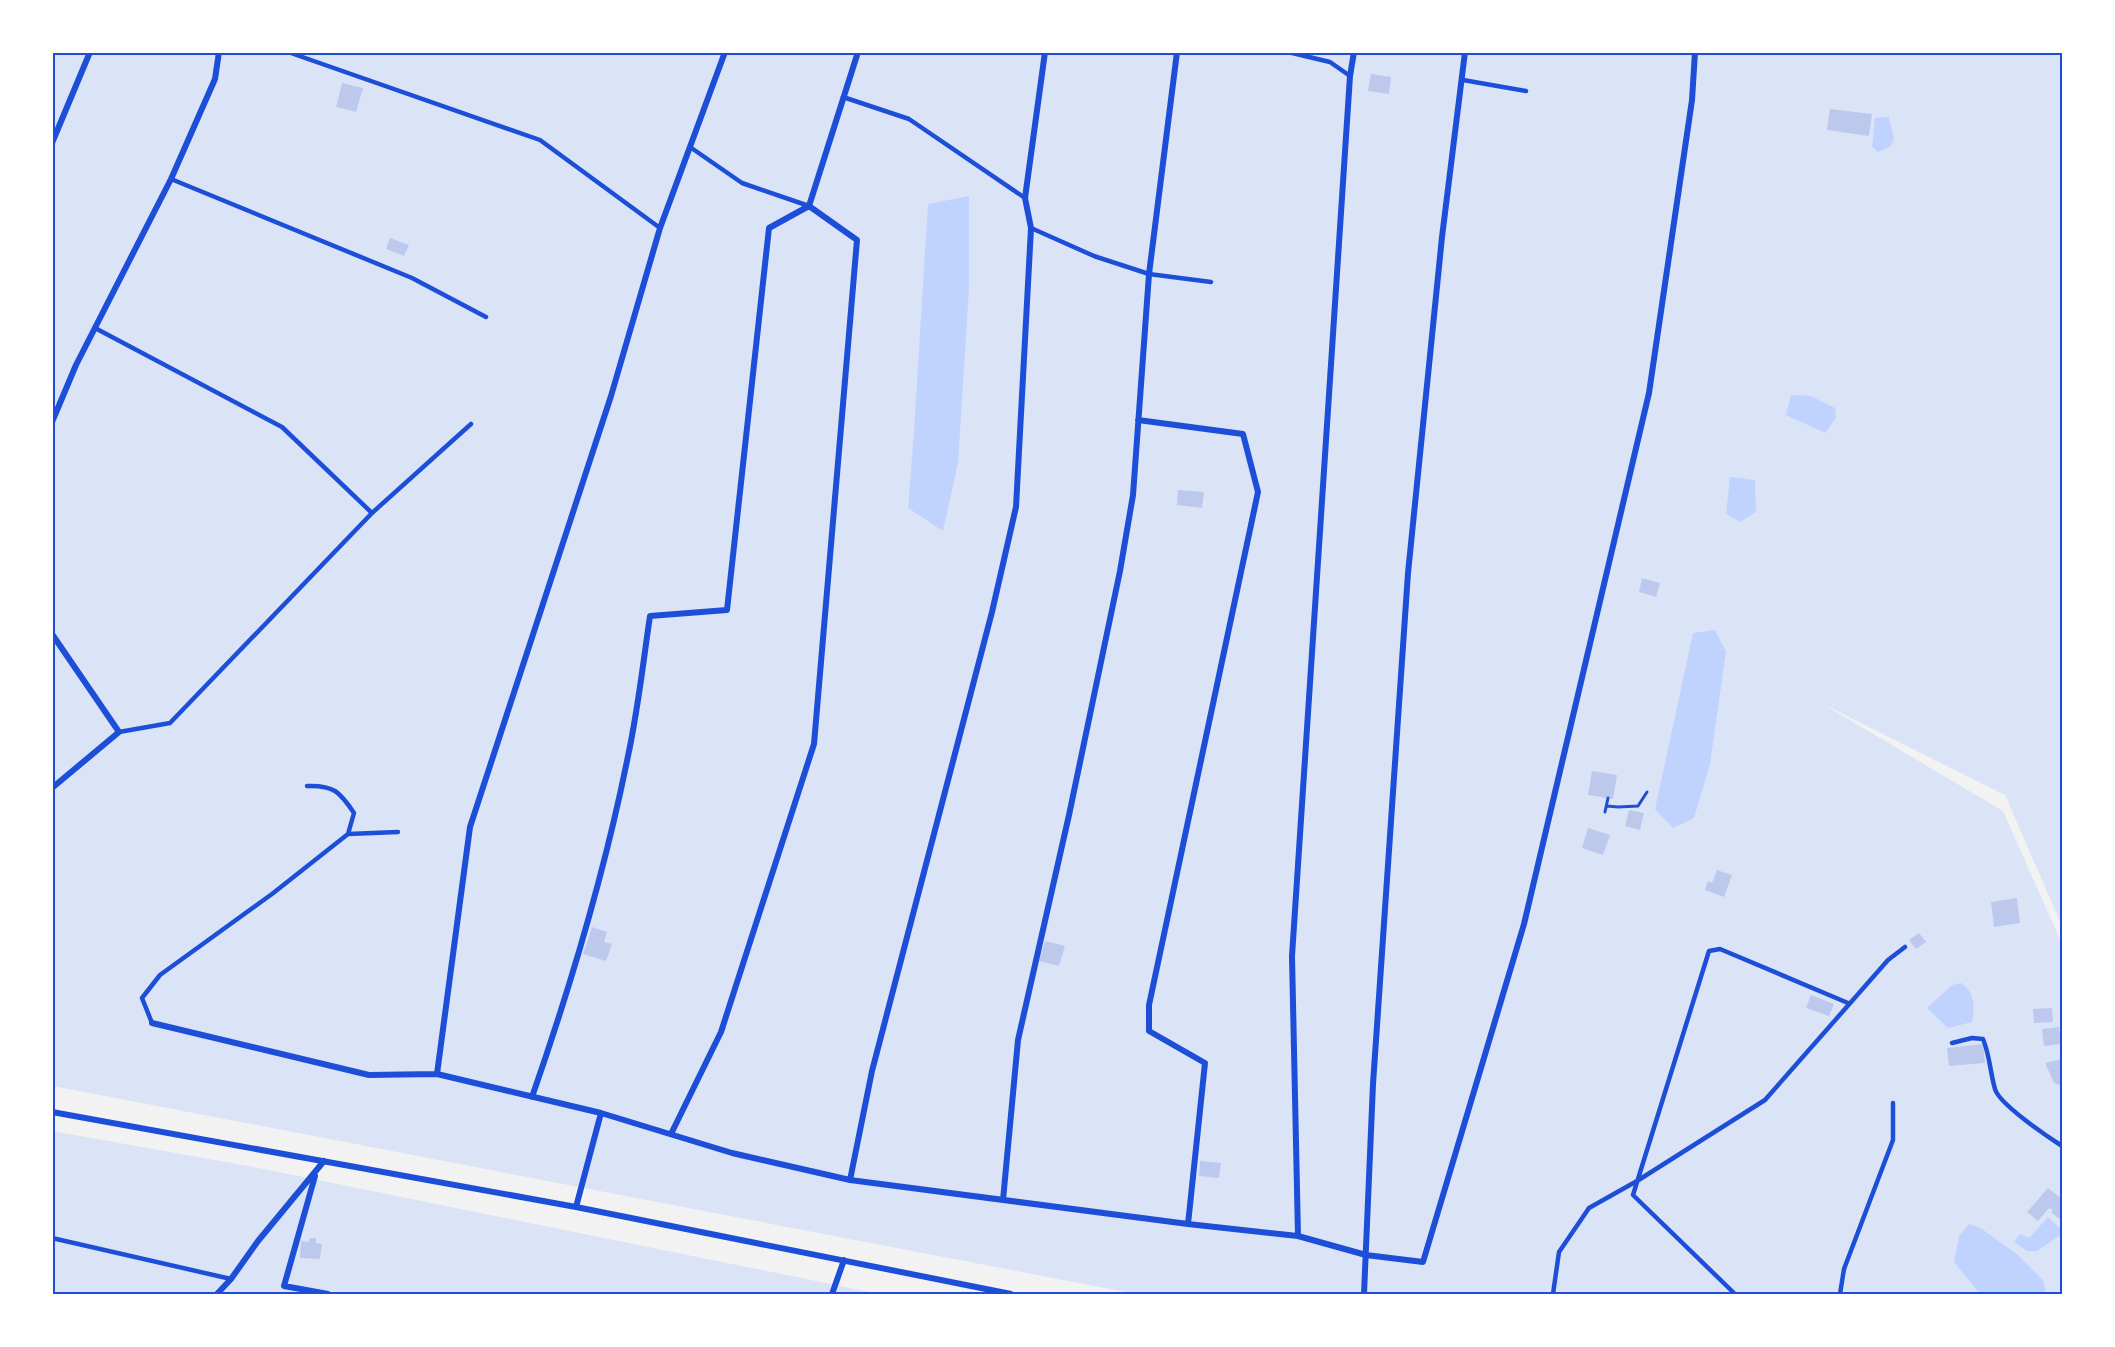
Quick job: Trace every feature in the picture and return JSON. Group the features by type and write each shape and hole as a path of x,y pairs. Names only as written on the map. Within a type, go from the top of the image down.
{"street":[{"path":"52,143 90,52"},
{"path":"52,422 76,365 171,179 215,79 219,52"},
{"path":"532,1097 560,1017 611,835 629,753 650,616 727,610 769,228 809,206 858,52"},
{"path":"850,1180 872,1071 992,612 1016,507 1031,228 1024,198 1045,52"},
{"path":"1003,1200 1018,1040 1069,814 1120,571 1133,495 1149,274 1176,52"},
{"path":"1298,1236 1292,956 1350,76 1354,52"},
{"path":"1364,1294 1375,1061 1408,573 1442,237 1465,52"},
{"path":"152,1023 369,1076 437,1074 601,1113 732,1153 850,1180 1298,1236 1366,1255 1423,1262 1524,924 1650,393 1692,100 1695,52"},
{"path":"437,1074 470,827 607,408 660,228 725,54"},
{"path":"670,1134 721,1032 814,744 857,240 809,206"},
{"path":"1138,420 1244,434 1257,492 1149,1005 1149,1031 1205,1063 1188,1224"},
{"path":"52,634 119,732 52,788"},
{"path":"52,1112 576,1207 1011,1294"},
{"path":"576,1207 601,1113"},
{"path":"217,1294 324,1161"},
{"path":"316,1173 284,1286 328,1294"},
{"path":"832,1294 844,1260"}],"lane":[{"path":"288,52 540,140 660,228"},
{"path":"717,52 725,54"},
{"path":"1288,52 1330,62 1350,76"},
{"path":"1463,80 1526,90"},
{"path":"843,97 909,119 1024,198"},
{"path":"690,147 742,183 809,206"},
{"path":"171,179 412,278 486,317"},
{"path":"1031,228 1094,256 1149,274 1211,282"},
{"path":"95,328 282,427 372,513"},
{"path":"119,732 170,723 372,513 471,424"},
{"path":"152,1023 142,998 160,975 272,894 348,834 354,813 341,794 324,785 307,786"},
{"path":"348,834 398,832"},
{"path":"1553,1294 1559,1252 1589,1208 1637,1181 1765,1100 1830,1028 1848,1003 1888,960 1905,947"},
{"path":"1735,1294 1633,1195 1709,951 1720,949 1848,1003"},
{"path":"1952,1043 1972,1038 1983,1039 1990,1055 1995,1092 2031,1126 2062,1146"},
{"path":"1840,1294 1845,1269 1893,1140 1893,1103"},
{"path":"52,1238 231,1279"},
{"path":"284,1286 284,1294"}],"path":[{"path":"1606,806 1638,806 1647,792"},
{"path":"1605,812 1608,798"}],"shaded area":[{"path":"52,53 2062,53 2062,926 2005,795 1821,703 2003,811 2062,944 2062,1294 1136,1294 53,1086"},
{"path":"52,1131 249,1166 880,1294 53,1294"}],"water":[{"path":"1889,117 1893,142 1890,146 1877,152 1872,146 1875,118"},
{"path":"969,196 969,288 958,463 943,531 908,508 928,204"},
{"path":"1791,395 1811,396 1835,408 1836,418 1825,433 1786,415"},
{"path":"1730,477 1755,480 1756,512 1740,522 1726,514"},
{"path":"1715,630 1726,652 1710,764 1694,818 1673,828 1655,809 1693,633"},
{"path":"1961,983 1969,991 1973,1000 1972,1022 1948,1028 1927,1008 1952,985"},
{"path":"2048,1217 2062,1230 2062,1234 2037,1251 2027,1251 2014,1242 2020,1234 2029,1238"},
{"path":"1969,1224 1982,1229 2018,1255 2043,1280 2046,1294 1980,1294 1954,1262 1959,1236"}],"building":[{"path":"1371,74 1391,77 1389,94 1368,91"},
{"path":"342,83 363,88 356,112 336,107"},
{"path":"1830,109 1872,114 1869,136 1827,130"},
{"path":"390,238 409,245 404,256 386,249"},
{"path":"1178,490 1204,492 1202,508 1177,505"},
{"path":"1642,578 1660,583 1656,597 1639,592"},
{"path":"1592,771 1617,775 1613,799 1588,795"},
{"path":"1629,810 1644,813 1640,830 1625,826"},
{"path":"1588,828 1610,835 1603,855 1582,848"},
{"path":"1717,870 1732,875 1724,897 1705,890 1708,881 1712,883"},
{"path":"2017,898 2020,923 1994,927 1991,902"},
{"path":"592,927 607,932 604,942 612,944 606,961 583,954"},
{"path":"1919,933 1926,942 1916,949 1909,940"},
{"path":"1045,941 1065,946 1059,966 1039,961"},
{"path":"1811,995 1834,1004 1829,1016 1806,1008"},
{"path":"2052,1008 2053,1022 2034,1023 2033,1009"},
{"path":"2059,1027 2061,1044 2044,1046 2042,1029"},
{"path":"1983,1044 1985,1063 1949,1066 1947,1048"},
{"path":"2062,1059 2062,1086 2054,1083 2045,1063"},
{"path":"1200,1161 1221,1163 1219,1178 1199,1176"},
{"path":"2048,1188 2062,1199 2062,1215 2059,1219 2049,1208 2038,1221 2027,1212"},
{"path":"310,1238 316,1238 316,1243 322,1244 320,1259 300,1258 301,1241 309,1242"}]}
